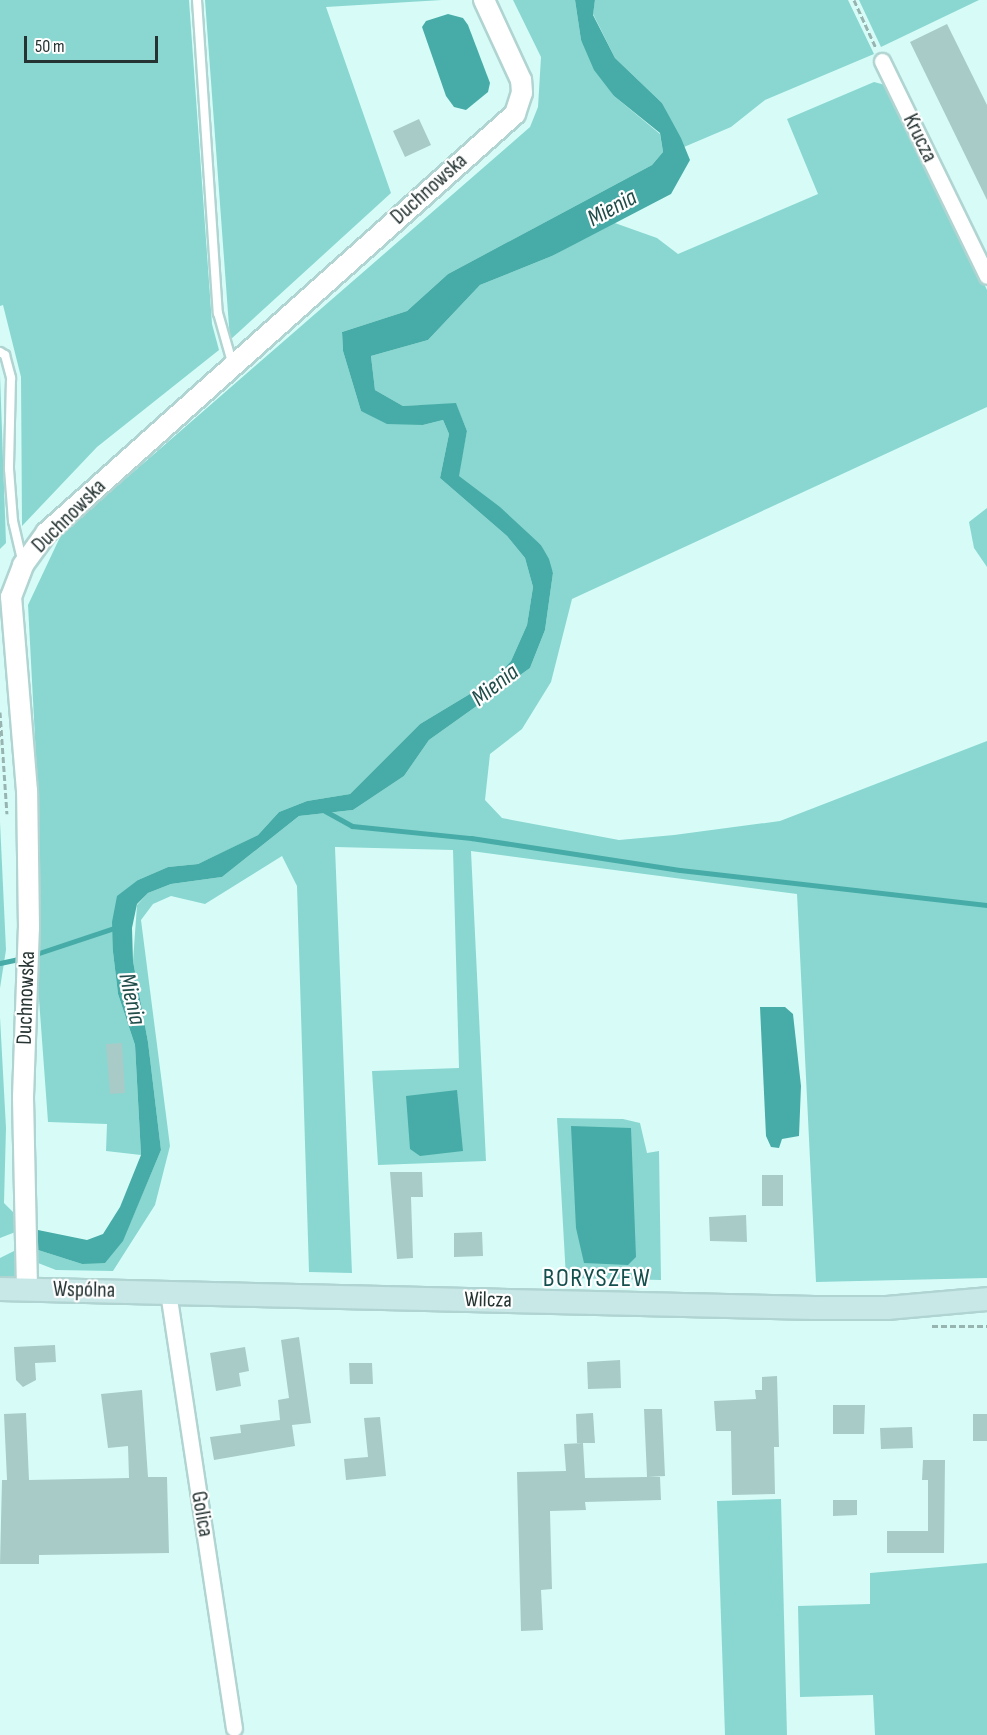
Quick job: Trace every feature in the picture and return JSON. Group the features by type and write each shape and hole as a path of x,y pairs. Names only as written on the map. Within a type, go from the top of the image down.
{"main road":[{"name":"Wspólna","path":"0,1288 168,1292"},
{"name":"Wilcza","path":"168,1292 815,1308 887,1308 987,1299"}],"street":[{"name":"Duchnowska","path":"27,1289 23,1097 28,957 27,791 10,628 11,597 23,565 46,533 232,362 515,114 522,93 520,80 484,0"},
{"name":"Krucza","path":"882,61 987,276"},
{"name":"Golica","path":"168,1292 235,1732"}],"lane":[{"path":"197,0 218,313 232,362"},
{"path":"0,352 5,356 11,378 13,521 23,565"}],"path":[{"path":"854,0 882,61"}],"shaded area":[{"path":"0,0 189,0 212,324 219,350 97,447 22,526 21,377 3,305 0,306"},
{"path":"205,0 442,0 326,7 391,193 230,340"},
{"path":"513,0 575,0 581,40 614,96 660,134 663,152 652,165 448,274 407,311 342,332 343,351 361,411 423,425 443,420 449,434 440,478 507,536 525,558 533,587 527,625 511,661 493,680 420,724 350,794 307,801 279,812 258,835 230,849 198,864 168,867 138,880 113,952 118,994 135,1045 141,1155 106,1151 107,1124 48,1122 39,999 39,814 28,605 61,535 530,127 538,107 541,57"},
{"path":"595,0 848,0 874,54 765,100 731,127 684,147 662,103 615,58 593,14"},
{"path":"859,0 979,0 881,47"},
{"path":"874,82 889,86 987,290 987,407 572,599 551,682 522,729 490,754 485,800 502,818 619,840 674,835 780,821 987,741 987,1278 816,1282 797,894 471,851 486,1161 378,1165 372,1071 459,1068 453,850 335,847 352,1273 309,1272 297,886 282,856 205,904 171,896 153,904 141,920 170,1146 155,1205 113,1271 56,1270 38,1263 38,1250 82,1264 131,1221 161,1150 148,1042 133,961 137,905 148,893 171,884 222,877 299,816 353,810 404,776 429,740 530,668 545,630 553,573 541,545 458,476 467,431 456,404 403,406 375,390 371,356 428,340 480,285 552,256 612,222 657,238 678,254 818,194 787,119"},
{"path":"0,375 6,543 0,549"},
{"path":"987,508 987,567 974,548 969,522"},
{"path":"0,822 6,950 0,988"},
{"path":"0,1017 6,1128 4,1203 17,1216 18,1231 0,1238"},
{"path":"557,1118 623,1119 640,1123 647,1153 659,1151 661,1280 566,1278"},
{"path":"16,1250 15,1277 0,1277 0,1258"},
{"path":"781,1499 787,1735 725,1735 717,1501"},
{"path":"987,1563 987,1735 875,1735 873,1695 800,1697 798,1606 870,1604 870,1573"}],"water":[{"name":"Mienia","path":"575,0 595,0 593,15 615,58 662,103 681,138 690,160 671,194 552,256 480,285 428,340 371,356 375,390 403,406 456,403 467,431 459,476 500,507 541,545 549,559 553,573 545,630 530,668 429,740 404,776 353,810 299,816 222,877 171,884 148,893 137,904 132,928 133,961 148,1042 161,1150 123,1241 105,1263 82,1264 38,1250 38,1230 87,1240 103,1234 120,1207 141,1155 135,1045 118,994 113,952 112,922 117,896 138,880 168,867 198,864 258,835 279,812 307,801 350,794 420,724 493,680 511,661 527,625 533,587 525,558 507,536 440,478 449,434 443,420 423,425 387,424 361,411 343,351 342,332 407,311 448,274 652,165 663,152 660,133 614,96 594,70 581,40"},
{"path":"448,14 463,18 468,25 490,83 488,92 466,110 454,107 446,96 422,27 426,21"},
{"path":"760,1007 785,1007 793,1014 801,1086 799,1136 782,1139 779,1148 771,1147 766,1136"},
{"path":"457,1090 463,1151 420,1156 410,1149 406,1096"},
{"path":"571,1126 631,1128 636,1257 628,1265 584,1263 576,1228"}],"building":[{"path":"947,24 987,105 987,200 910,42"},
{"path":"419,119 431,145 405,157 393,131"},
{"path":"122,1043 125,1093 110,1094 106,1044"},
{"path":"390,1172 422,1172 423,1197 411,1197 413,1258 397,1259"},
{"path":"762,1175 783,1175 783,1206 762,1206"},
{"path":"746,1215 747,1242 710,1241 709,1217"},
{"path":"482,1232 483,1256 454,1257 454,1233"},
{"path":"299,1337 311,1423 292,1425 295,1446 214,1460 210,1437 241,1433 240,1425 280,1420 278,1400 289,1398 281,1340"},
{"path":"55,1345 56,1362 35,1363 36,1380 23,1387 16,1380 14,1347"},
{"path":"245,1347 249,1371 239,1373 241,1386 216,1391 210,1353"},
{"path":"620,1360 621,1388 588,1389 587,1362"},
{"path":"349,1363 372,1363 373,1384 350,1384"},
{"path":"777,1376 779,1447 774,1447 775,1494 732,1495 731,1431 716,1431 714,1401 756,1399 755,1390 762,1390 762,1377"},
{"path":"142,1390 148,1477 167,1477 169,1553 39,1555 39,1564 0,1564 2,1480 7,1480 4,1414 26,1413 29,1480 129,1478 128,1446 108,1448 101,1394"},
{"path":"833,1405 865,1405 864,1434 833,1434"},
{"path":"644,1409 662,1409 665,1476 648,1477 660,1477 661,1500 585,1502 586,1510 550,1511 552,1589 541,1590 543,1630 521,1631 517,1472 566,1471 564,1444 583,1443 585,1478 647,1477"},
{"path":"593,1413 595,1443 577,1443 576,1414"},
{"path":"973,1414 987,1414 987,1441 973,1441"},
{"path":"380,1417 386,1476 346,1480 344,1459 368,1457 364,1418"},
{"path":"912,1427 913,1448 881,1449 880,1428"},
{"path":"923,1460 945,1460 944,1553 887,1553 887,1531 928,1531 928,1480 922,1480"},
{"path":"833,1500 857,1500 857,1515 833,1516"}],"waterway":[{"path":"325,811 352,826 471,838 680,870 987,905"},
{"path":"33,955 117,927"},
{"path":"0,963 24,958"}],"district":[{"name":"BORYSZEW","path":"597,1279"}]}
